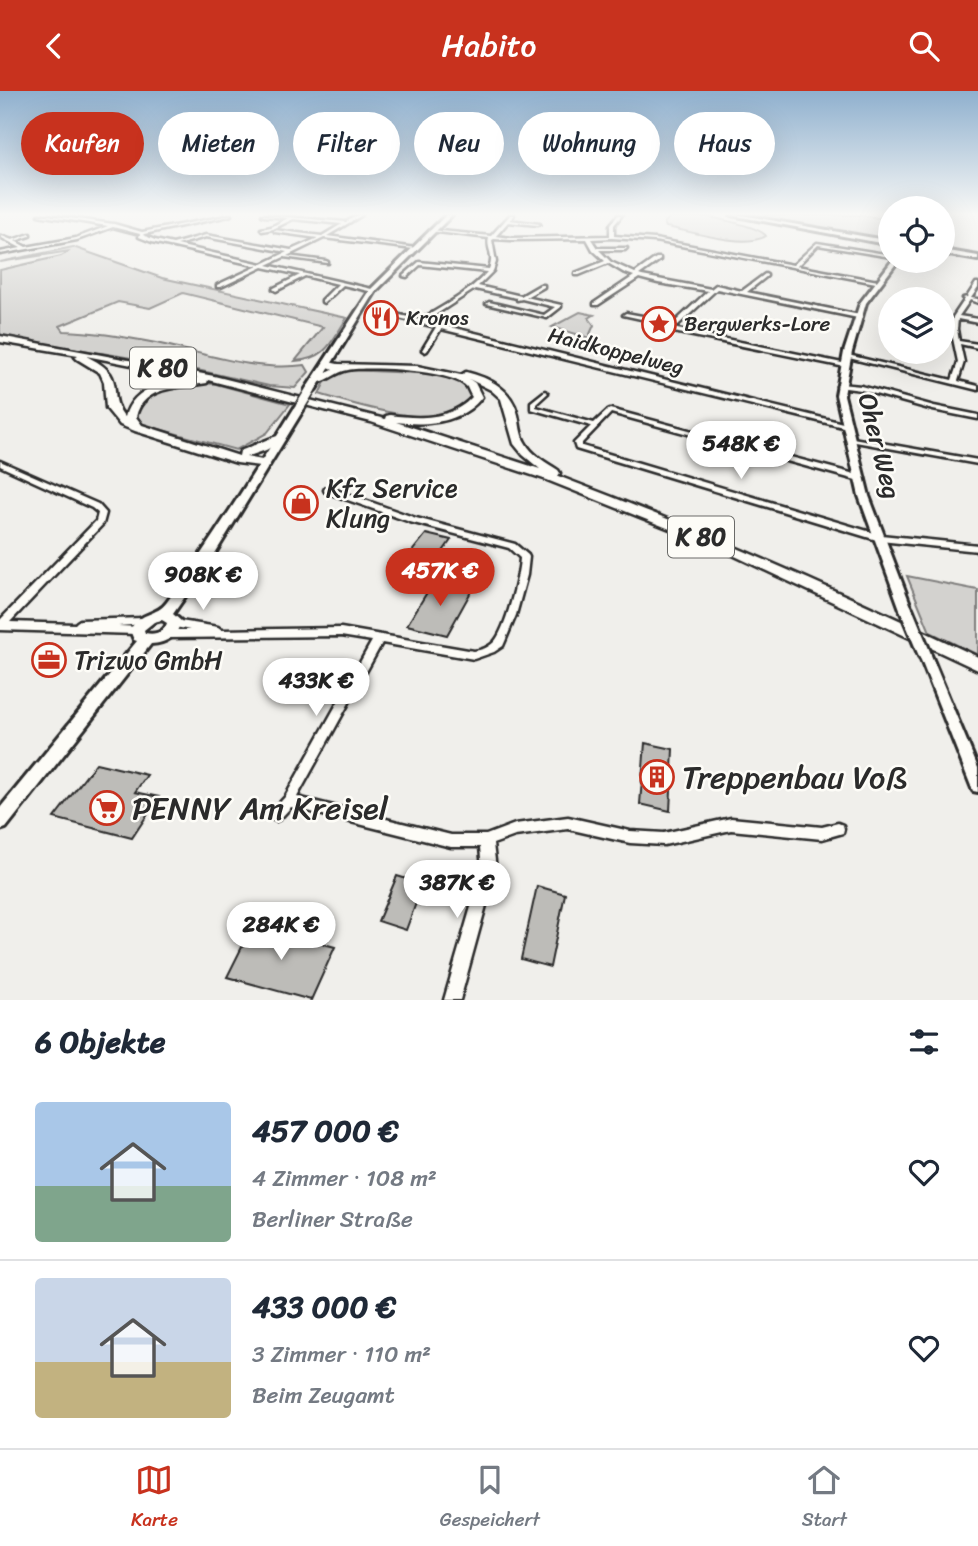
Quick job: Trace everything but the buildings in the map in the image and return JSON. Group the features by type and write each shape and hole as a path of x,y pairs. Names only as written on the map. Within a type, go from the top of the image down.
{"highway":[{"name":"K 80","path":"0,339 232,383 401,428 575,488 779,571 978,664"},
{"path":"67,350 95,364 107,375 112,387 111,408 114,415 124,423 264,464"},
{"path":"248,387 297,393 383,417 409,420 453,414 467,408 477,397 476,389 470,382 447,372 344,367 327,363"},
{"path":"327,363 444,370 488,383 507,400 521,446 534,460 575,488"},
{"path":"313,385 344,367"},
{"path":"139,429 130,417 130,409 149,393 191,382 232,383"},
{"path":"244,454 281,437"},
{"path":"217,451 259,457 264,464"}],"main road":[{"path":"142,630 158,639 169,624 208,555 373,290 405,257"},
{"path":"0,822 142,630 154,616 169,624"}],"street":[{"path":"224,257 373,290"},
{"path":"219,286 281,257"},
{"path":"294,257 326,262"},
{"path":"421,322 474,288 489,271 494,262 493,257"},
{"path":"603,257 607,262 637,275 710,290"},
{"path":"745,257 876,282"},
{"path":"793,267 803,257"},
{"path":"596,305 658,259"},
{"path":"577,274 607,262"},
{"path":"405,276 419,263 489,271"},
{"name":"Oher Weg","path":"884,273 876,282 858,316 840,386 841,407 859,478 880,538 978,786"},
{"path":"276,289 304,275"},
{"path":"743,293 765,275"},
{"path":"324,301 341,284"},
{"path":"955,382 961,362 954,329 956,317 965,298 978,284"},
{"path":"506,308 542,286"},
{"path":"674,327 716,287 858,316"},
{"path":"474,288 559,306 545,317 489,304"},
{"path":"965,298 978,301"},
{"name":"Haidkoppelweg","path":"376,311 847,426"},
{"path":"625,315 659,321 654,326 674,327 978,388"},
{"path":"956,317 978,321"},
{"path":"425,350 440,326"},
{"path":"957,342 978,346"},
{"path":"840,386 861,388 978,417"},
{"path":"544,393 533,403 533,408 595,425"},
{"path":"859,478 610,411 578,443 579,447 880,538 978,548"},
{"path":"850,439 978,462"},
{"path":"1,626 100,522 102,513 95,506 2,467"},
{"path":"169,624 223,633 341,632 474,655 489,652 500,642 526,570 525,557 512,547 400,516 327,490"},
{"path":"1,626 142,630"},
{"path":"276,815 289,801 379,638"},
{"path":"289,801 451,841 486,841 515,830 568,823 631,837 664,839 731,824 822,834 838,829"},
{"path":"452,1000 489,869 486,841"}],"shaded area":[{"path":"55,257 103,257 162,278 347,318 332,342 321,353 306,360 295,361 323,327 183,293 150,308 118,302 60,326 64,331 156,343 249,364 305,365 309,372 295,388 269,386 179,366 0,336 0,270"},
{"path":"580,312 594,315 589,318 594,325 590,334 593,339 552,327"},
{"path":"347,370 453,376 472,390 464,406 449,414 428,417 378,410 319,394 327,378"},
{"path":"201,383 216,384 290,404 267,433 236,450 137,423 134,409 150,397 173,388"},
{"path":"907,576 978,590 978,655 930,632"}],"waterway":[{"path":"613,414 641,421"},
{"path":"646,423 675,431"},
{"path":"678,432 683,433"},
{"path":"691,435 696,437"},
{"path":"705,439 716,442"},
{"path":"719,443 746,450"},
{"path":"750,451 758,454"},
{"path":"767,456 777,459"}],"place":[{"name":"Kronos","path":"381,318"},
{"name":"Bergwerks-Lore","path":"659,324"},
{"name":"Kfz Service Klung","path":"301,503"},
{"name":"Trizwo GmbH","path":"49,660"},
{"name":"Treppenbau Voß","path":"657,777"},
{"name":"PENNY Am Kreisel","path":"107,808"}]}
